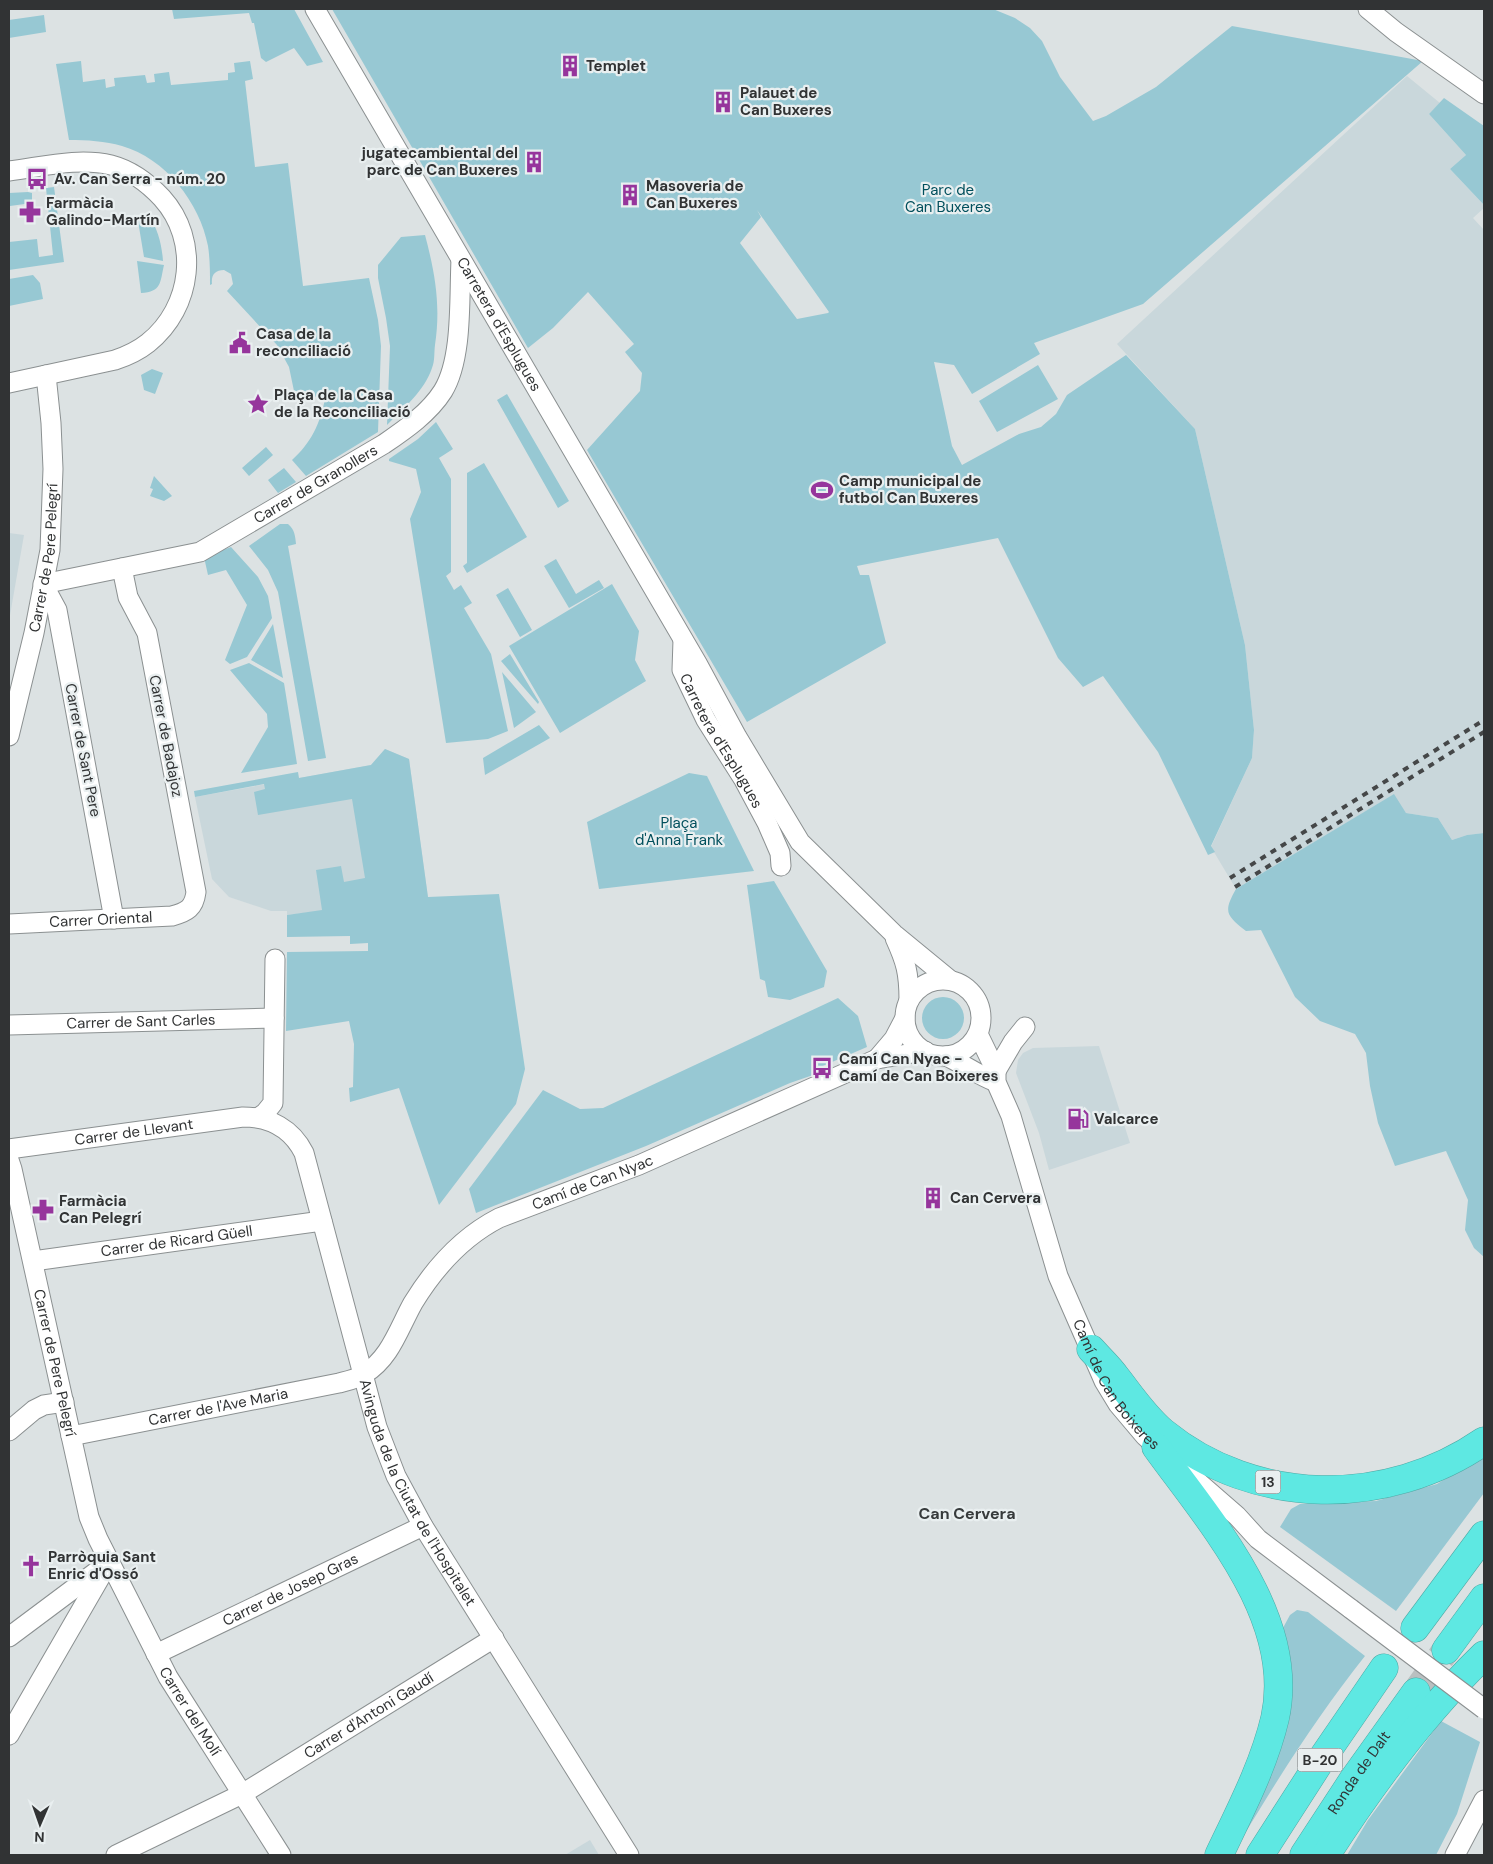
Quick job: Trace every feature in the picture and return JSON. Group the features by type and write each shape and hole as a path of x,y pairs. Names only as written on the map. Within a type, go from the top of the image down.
{"highway":[{"name":"13","path":"1090,1349 1116,1376 1146,1416 1178,1443 1196,1455 1225,1469 1259,1480 1307,1489 1355,1490 1381,1486 1423,1474 1446,1464 1484,1441"},
{"path":"1156,1447 1224,1541 1246,1576 1260,1603 1276,1654 1278,1685 1276,1715 1268,1744 1219,1855"},
{"path":"1415,1628 1484,1535"},
{"path":"1446,1650 1484,1598"},
{"path":"1326,1855 1390,1765 1431,1713 1468,1670 1484,1655"},
{"name":"B-20","path":"1260,1855 1320,1760 1384,1668"},
{"name":"Ronda de Dalt","path":"1304,1855 1353,1780 1416,1692"}],"street":[{"name":"Carretera d'Esplugues","path":"315,9 682,640 682,670 706,720 744,780 781,846 800,842 894,934 950,980"},
{"path":"1368,9 1396,32 1484,94"},
{"path":"9,171 84,162 121,168 143,181 166,202 177,220 187,248 187,270 183,293 167,323 148,343 131,354 115,360 9,382"},
{"name":"Carrer de Granollers","path":"43,584 200,552 302,493 408,428 427,410 444,389 456,351 461,260"},
{"name":"Carrer de Pere Pelegrí","path":"9,736 34,633 50,550 53,470 46,375"},
{"name":"Carrer de Badajoz","path":"122,568 128,597 147,633 196,892 192,908"},
{"name":"Carrer de Sant Pere","path":"43,584 56,610 114,919"},
{"name":"Carrer Oriental","path":"9,924 172,916 192,908"},
{"name":"Carretera d'Esplugues","path":"894,934 906,962 909,980 907,1009"},
{"path":"259,1117 265,1114 273,1103 276,959"},
{"path":"946,1056 964,1050 978,1034 981,1016 974,996 966,987 950,980 938,980 925,984 915,991 907,1009 907,1030 912,1039 925,1051 946,1056 964,1064 978,1075 996,1076 1012,1042 1025,1027"},
{"name":"Camí de Can Nyac","path":"877,1059 894,1039 907,1009"},
{"name":"Carrer de Sant Carles","path":"9,1025 274,1018"},
{"name":"Camí de Can Boixeres","path":"978,1034 996,1076 1018,1139 1058,1276 1104,1382 1118,1404 1131,1421 1156,1447 1237,1516 1258,1539 1484,1709"},
{"name":"Camí de Can Nyac","path":"363,1375 384,1357 414,1303 444,1260 468,1237 483,1227 500,1218 639,1165 877,1059 925,1051"},
{"name":"Carrer de Llevant","path":"9,1149 244,1117 259,1117"},
{"name":"Avinguda de la Ciutat de l'Hospitalet","path":"259,1117 294,1136 304,1153 363,1375 385,1451 396,1476 423,1526 629,1855"},
{"name":"Carrer de Pere Pelegrí","path":"9,1160 13,1196 32,1261 89,1517 110,1562"},
{"name":"Carrer de Ricard Güell","path":"32,1261 322,1221"},
{"name":"Carrer de l'Ave Maria","path":"71,1436 339,1383 363,1375"},
{"path":"9,1431 34,1410 44,1405 64,1402"},
{"name":"Carrer de Josep Gras","path":"156,1654 423,1526"},
{"path":"9,1637 110,1562"},
{"path":"9,1735 110,1562"},
{"name":"Carrer del Molí","path":"110,1562 168,1676 281,1855"},
{"name":"Carrer d'Antoni Gaudí","path":"116,1855 242,1794 494,1638"},
{"path":"1455,1855 1484,1800"}],"shaded area":[{"path":"1407,76 1440,103 1429,114 1466,155 1450,169 1484,205 1484,208 1473,218 1484,230 1484,833 1467,835 1452,840 1438,818 1406,813 1393,795 1236,889 1211,847 1252,758 1254,730 1245,645 1195,429 1117,344"},
{"path":"9,533 24,535 9,621"},
{"path":"385,749 409,759 428,898 287,915 287,911 271,911 229,897 212,879 195,797 371,765"},
{"name":"Valcarce","path":"1099,1046 1130,1143 1049,1170 1039,1133 1016,1073 1018,1060 1023,1053 1033,1048"},
{"path":"590,1840 599,1855 565,1855"}],"green space":[{"path":"172,9 294,9 323,62 307,66 294,48 266,62 261,58 254,23 252,23 249,13 174,19"},
{"name":"Parc de Can Buxeres","path":"332,9 993,9 1015,18 1030,28 1042,41 1060,77 1093,121 1106,116 1156,87 1232,26 1423,61 1143,304 1034,343 1040,354 972,394 954,365 934,362 952,446 962,465 1019,434 1041,427 1056,414 1067,395 1126,355 1195,429 1245,645 1254,730 1252,758 1211,846 1215,852 1208,855 1158,752 1103,676 1083,687 1058,658 998,538 857,566 860,575 869,575 886,643 747,722 587,450 640,391 642,373 625,352 634,344 588,292 553,328 528,348","holes":["757,210 829,312 797,319 740,243 761,217"]},
{"path":"44,15 46,32 9,38 9,20"},
{"path":"81,61 83,82 105,79 106,88 115,86 114,78 145,75 147,83 155,82 154,74 169,72 171,85 228,80 228,73 235,72 234,63 250,61 253,79 245,81 255,167 288,163 303,286 369,278 378,320 381,346 378,432 306,476 292,460 299,454 314,432 325,399 294,391 289,367 277,345 227,291 233,284 231,274 224,270 216,272 210,285 209,251 204,230 189,199 178,184 166,172 138,152 109,143 69,140 56,64"},
{"path":"1444,98 1484,126 1484,205 1450,169 1466,155 1429,114"},
{"path":"54,187 64,262 9,270 9,242 37,239 39,257 53,255 46,188"},
{"path":"9,193 32,193 32,203 10,206"},
{"path":"141,215 148,216 157,231 163,261 144,257 138,221"},
{"path":"425,235 432,263 437,303 434,362 429,376 419,391 387,425 390,346 378,278 378,265 401,237"},
{"path":"137,261 164,265 161,281 153,291 141,293"},
{"path":"33,275 40,283 43,299 9,306 9,279"},
{"path":"1038,365 1058,399 997,432 979,401"},
{"path":"152,369 163,373 155,394 144,390 141,375"},
{"path":"507,394 569,501 558,508 497,400"},
{"path":"436,422 453,449 439,458 451,479 451,572 446,576 454,590 461,585 472,603 464,608 491,654 508,731 488,739 446,743 410,519 421,492 416,469 389,461 389,459 418,439"},
{"path":"266,447 273,455 249,476 242,468"},
{"path":"484,463 527,537 467,573 463,566 467,563 467,473"},
{"path":"284,468 296,482 278,493 268,480"},
{"path":"154,476 172,496 164,501 150,496 153,489 150,488"},
{"path":"280,524 288,524 295,536 296,544 288,546 326,758 308,761 278,592 268,570 249,546"},
{"path":"231,547 258,577 268,596 272,618 247,657 230,664 225,660 247,605 226,570 208,575 204,557"},
{"path":"556,559 576,594 599,580 604,588 569,608 544,566"},
{"path":"612,584 639,631 635,660 646,681 560,733 509,646"},
{"path":"508,588 532,630 520,637 496,595"},
{"path":"273,624 283,678 251,660"},
{"path":"510,654 539,702 538,704 501,661"},
{"path":"249,663 284,683 297,764 241,773 268,727 267,714 230,670"},
{"path":"502,672 536,712 514,728"},
{"path":"539,725 550,738 485,775 483,758"},
{"path":"385,749 409,759 428,897 499,894 525,1069 516,1104 439,1205 399,1088 350,1102 349,1088 353,1087 354,1044 349,1021 286,1031 287,952 368,951 368,943 350,944 350,936 287,937 287,915 322,910 316,870 341,866 344,882 365,878 352,799 258,815 254,792 265,789 264,784 195,797 194,791 298,772 299,778 371,765"},
{"name":"Plaça d'Anna Frank","path":"689,773 707,776 754,871 599,889 587,822"},
{"path":"1394,794 1406,813 1438,818 1452,840 1467,835 1484,833 1484,1257 1474,1248 1465,1230 1468,1200 1446,1151 1395,1166 1378,1123 1370,1086 1366,1053 1355,1034 1320,1021 1295,997 1261,930 1246,931 1234,921 1228,908 1236,889"},
{"path":"774,881 827,971 824,987 790,1000 768,997 765,981 760,979 747,885"},
{"path":"947,997 955,1000 961,1006 964,1018 961,1030 955,1036 939,1039 931,1036 925,1030 922,1014 925,1006 931,1000"},
{"path":"838,998 858,1016 867,1047 818,1068 816,1074 790,1083 646,1146 476,1213 469,1189 543,1090 580,1109 603,1108"},
{"path":"1484,1455 1484,1493 1396,1611 1280,1527 1291,1509 1300,1504 1376,1501 1437,1484"},
{"path":"1297,1610 1308,1612 1365,1656 1295,1753 1232,1855 1284,1626 1290,1615"},
{"path":"1441,1721 1480,1742 1457,1814 1436,1855 1347,1855 1368,1820"}],"tunnel":[{"path":"1416,1692 1446,1650"}],"railway":[{"path":"1230,878 1484,720"},
{"path":"1235,887 1484,732"}],"place":[{"name":"Templet","path":"570,66"},
{"name":"Palauet de Can Buxeres","path":"723,102"},
{"name":"jugatecambiental del parc de Can Buxeres","path":"534,162"},
{"name":"Av. Can Serra - núm. 20","path":"37,179"},
{"name":"Masoveria de Can Buxeres","path":"630,195"},
{"name":"Farmàcia Galindo-Martín","path":"30,212"},
{"name":"Casa de la reconciliació","path":"240,343"},
{"name":"Plaça de la Casa de la Reconciliació","path":"258,404"},
{"name":"Camp municipal de futbol Can Buxeres","path":"822,490"},
{"name":"Camí Can Nyac - Camí de Can Boixeres","path":"822,1068"},
{"name":"Valcarce","path":"1078,1119"},
{"name":"Can Cervera","path":"933,1198"},
{"name":"Farmàcia Can Pelegrí","path":"43,1210"},
{"name":"Parròquia Sant Enric d'Ossó","path":"31,1566"}],"district":[{"name":"Can Cervera","path":"967,1513"}]}
